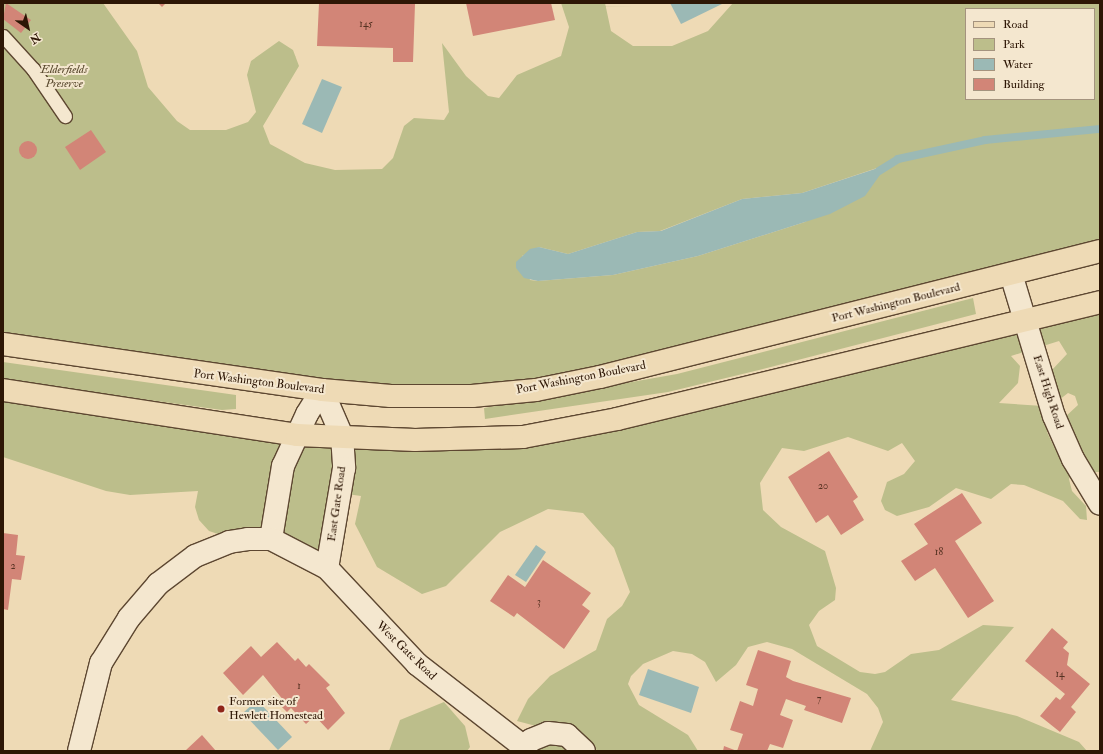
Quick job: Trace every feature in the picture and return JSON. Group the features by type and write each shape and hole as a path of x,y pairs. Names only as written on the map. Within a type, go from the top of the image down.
{"main road":[{"name":"Port Washington Boulevard","path":"3,344 322,390 426,397 536,390 757,339 1100,251"},
{"path":"3,390 297,435 481,439 561,431 1100,302"}],"street":[{"name":"East High Road","path":"1011,274 1062,436 1100,504"},
{"path":"79,751 101,663 128,618 158,584 210,549 248,539 271,539 283,466 297,435 322,390"},
{"name":"East Gate Road","path":"322,390 342,436 344,468 327,568"},
{"name":"West Gate Road","path":"271,539 327,568 417,664 523,749 539,735 558,733 575,740 584,751"}],"lane":[{"path":"3,36 33,69 64,116"}],"green space":[{"name":"Elderfields Preserve","path":"3,3 103,3 137,51 148,87 177,121 190,130 226,130 248,122 256,112 247,75 251,61 279,41 293,50 299,66 263,126 270,144 305,163 335,170 382,169 393,158 404,126 414,118 444,120 449,112 442,43 466,76 488,96 499,98 517,75 561,56 569,27 561,3 605,3 611,31 633,46 672,46 708,31 733,3 1100,3 1100,251 472,396 3,344","holes":["886,165 805,222 698,256 613,275 538,281 530,280 522,256 539,247 568,254 637,232 660,231 742,199 802,193"]},
{"path":"973,298 976,314 759,370 668,392 485,419 484,408 677,374"},
{"path":"1100,303 1100,472 1072,472 1069,479 1072,491 1086,506 1087,520 1080,519 1063,501 1024,485 1011,484 991,499 956,488 929,507 897,516 885,510 881,501 887,482 904,474 915,461 902,443 888,451 848,437 804,451 782,448 760,483 763,510 781,527 825,551 836,588 835,600 819,611 809,625 817,646 860,672 875,674 885,672 911,654 939,650 983,625 1014,627 951,700 1017,716 1079,742 1087,751 870,751 883,722 878,708 867,694 792,649 767,642 748,647 736,665 716,682 705,662 692,654 673,651 643,664 631,676 628,684 639,705 688,735 698,751 598,751 565,725 536,726 517,721 528,699 550,676 596,650 607,619 622,606 630,592 614,548 583,513 548,509 500,532 446,586 422,594 377,567 355,524 361,496 340,493 327,568 262,527 252,534 227,537 209,531 199,520 195,507 198,491 130,495 106,491 3,457 3,391 255,429 481,439","holes":["1059,341 1067,354 1051,371 1059,400 1068,393 1075,396 1078,405 1065,417 1066,458 1058,455 1047,432 1050,420 1043,406 999,403 1018,383 1020,366 1011,356"]},
{"path":"3,362 236,395 236,409 222,410 3,380"},
{"path":"444,702 465,726 470,747 467,751 389,751 400,720"},
{"path":"539,735 584,751 522,751"}],"water":[{"path":"670,3 722,3 722,4 681,24"},
{"path":"322,79 342,87 322,133 302,124"},
{"path":"887,165 865,196 830,214 698,256 613,275 538,281 524,278 516,268 516,262 530,249 539,247 568,254 637,232 661,231 742,199 802,193"},
{"path":"536,545 546,552 526,582 515,575"},
{"path":"648,669 699,687 691,713 639,695"},
{"path":"257,700 292,737 278,750 243,713"}],"building":[{"path":"6,3 31,20 21,33 3,19"},
{"path":"158,3 166,3 162,7"},
{"path":"319,3 415,4 413,62 393,62 393,48 317,46"},
{"path":"466,3 551,3 555,20 473,36"},
{"path":"91,130 106,152 80,170 65,147"},
{"path":"28,141 34,144 37,150 34,156 28,159 22,156 19,150 22,144"},
{"path":"829,451 858,497 853,501 864,520 841,535 828,515 816,523 788,477"},
{"path":"962,493 982,523 955,541 994,601 968,618 935,568 915,581 901,561 928,544 914,524"},
{"path":"3,533 18,535 16,555 25,556 21,580 12,579 8,610 3,609"},
{"path":"543,560 591,593 582,605 590,611 564,649 517,613 514,617 490,601 508,575 525,587"},
{"path":"1052,628 1068,642 1063,648 1069,653 1067,665 1090,684 1071,707 1076,712 1060,732 1040,716 1056,697 1060,700 1065,694 1025,661"},
{"path":"277,642 295,661 298,658 306,667 309,664 330,685 326,688 345,713 328,730 315,716 306,724 291,708 287,712 280,705 284,701 263,675 243,695 223,673 251,646 261,657"},
{"path":"758,650 791,661 786,677 793,681 851,698 842,723 804,710 806,706 786,699 780,715 793,720 783,748 770,744 767,751 737,751 743,734 730,730 740,701 753,706 758,689 746,685"},
{"path":"202,735 216,751 185,751"},
{"path":"724,746 737,751 723,751"}],"waterway":[{"path":"879,171 898,159 985,140 1100,129"}],"place":[{"name":"Former site of Hewlett Homestead","path":"221,709"}]}
